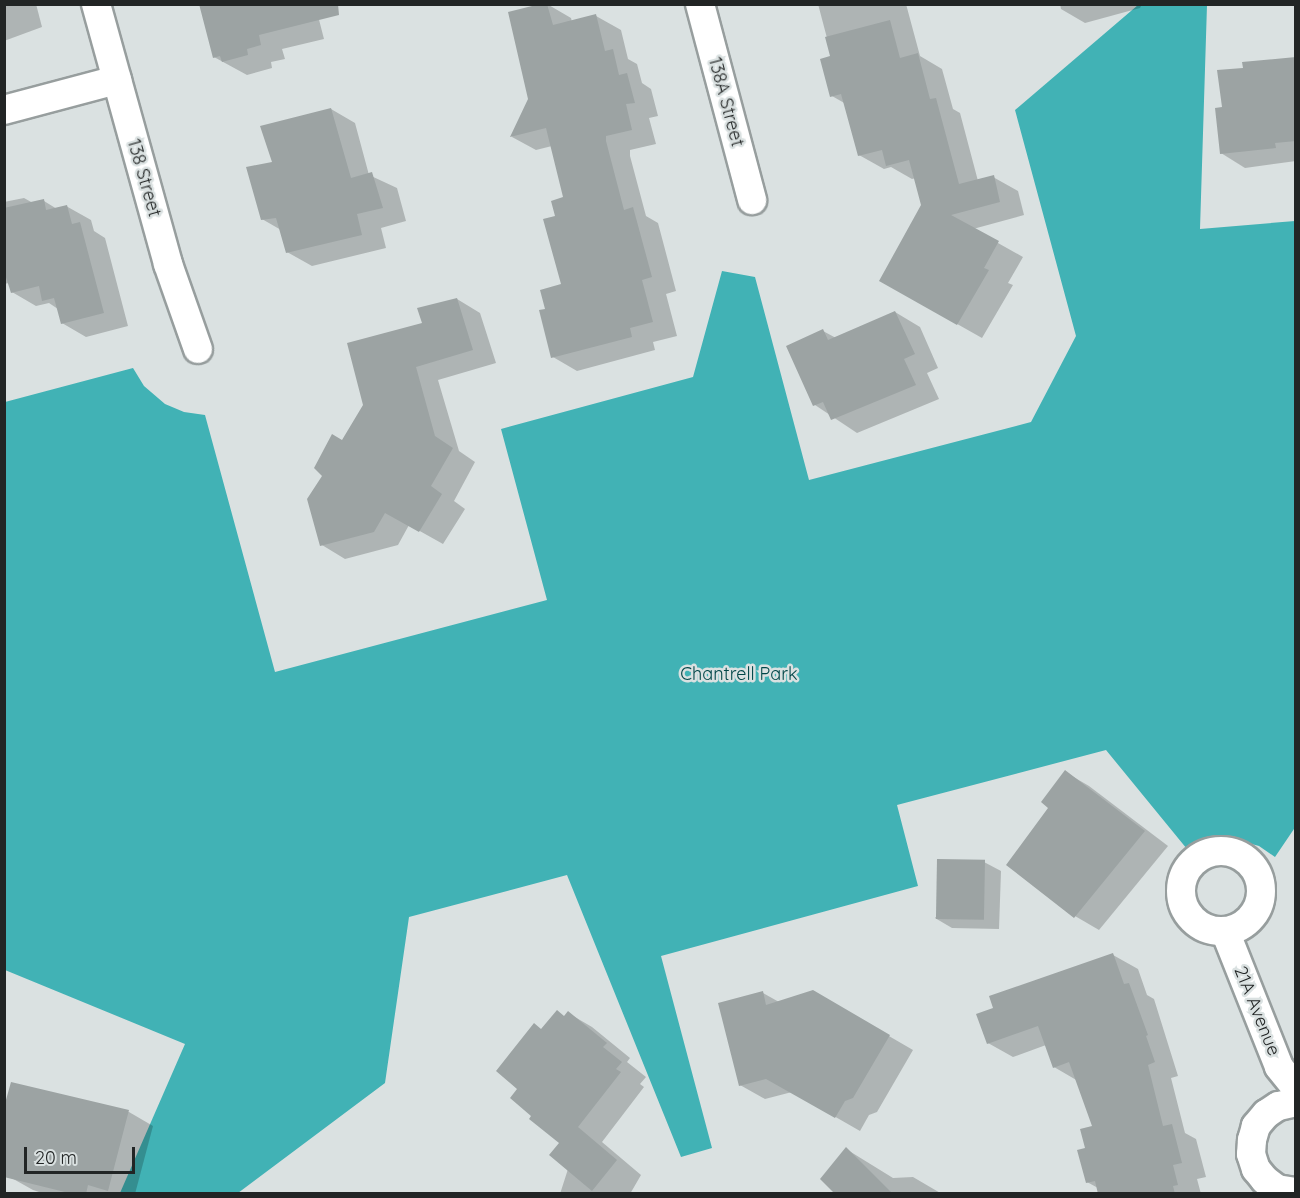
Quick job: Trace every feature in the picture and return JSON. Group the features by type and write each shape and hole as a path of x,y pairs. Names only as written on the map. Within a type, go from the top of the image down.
{"street":[{"name":"138 Street","path":"96,4 168,264 198,349"},
{"name":"138A Street","path":"700,4 752,200"},
{"path":"4,110 117,80"},
{"name":"21A Avenue","path":"1225,931 1279,1067 1296,1088"},
{"path":"1296,1102 1278,1106 1266,1114 1256,1126 1251,1155 1256,1168 1265,1180 1277,1189 1296,1192"}],"green space":[{"name":"Chantrell Park","path":"1138,5 1207,5 1200,229 1295,221 1296,826 1275,857 1259,846 1233,839 1206,841 1187,849 1106,750 897,805 918,886 661,956 712,1148 681,1157 567,875 409,917 385,1083 238,1193 120,1193 185,1044 5,970 5,402 133,368 144,386 165,404 184,412 205,415 275,672 547,600 501,429 693,377 722,271 755,277 809,480 1031,422 1076,336 1015,110"}],"building":[{"path":"199,4 338,4 339,15 259,35 261,45 247,49 248,55 222,62 220,56 213,58"},
{"path":"547,4 553,25 596,14 605,51 613,49 619,75 627,73 635,103 626,104 632,130 606,136 606,141 624,210 633,207 652,277 642,280 653,322 630,328 632,337 551,358 539,310 545,309 540,290 561,284 543,219 555,216 551,201 563,197 546,128 510,137 528,99 508,12"},
{"path":"890,20 900,58 918,53 930,99 936,98 959,184 994,175 1000,202 951,215 999,241 984,268 989,270 957,325 879,281 921,205 909,160 886,166 882,150 858,156 841,94 830,97 820,59 830,56 825,37"},
{"path":"1296,57 1296,141 1275,143 1276,148 1220,154 1215,108 1222,107 1217,70 1243,68 1242,62"},
{"path":"331,108 351,178 372,172 383,208 357,214 362,235 286,253 276,218 261,220 246,167 272,162 260,126"},
{"path":"44,199 46,210 67,205 72,224 80,222 104,313 61,324 54,298 42,301 39,286 11,293 4,271 4,208"},
{"path":"457,298 473,350 416,367 435,436 453,448 431,486 442,494 419,532 385,513 374,532 320,546 307,499 322,476 314,468 332,434 342,440 363,405 347,343 422,323 417,308"},
{"path":"895,311 915,354 904,359 916,385 831,420 823,402 813,406 786,346 823,329 828,340"},
{"path":"1065,770 1145,831 1074,918 1006,865 1048,808 1041,802"},
{"path":"937,859 985,860 984,920 936,919"},
{"path":"1113,953 1124,984 1129,983 1148,1035 1146,1036 1155,1062 1148,1065 1163,1126 1172,1124 1182,1163 1173,1165 1178,1185 1173,1186 1175,1194 1098,1194 1095,1181 1086,1183 1077,1150 1085,1148 1080,1129 1092,1126 1069,1062 1053,1068 1038,1026 987,1044 976,1014 993,1008 989,996"},
{"path":"813,990 890,1035 853,1098 845,1101 835,1118 766,1079 739,1086 718,1003 763,991 766,1005"},
{"path":"557,1010 564,1016 568,1011 607,1043 603,1047 622,1062 616,1069 621,1072 578,1127 617,1160 592,1191 549,1155 559,1143 529,1119 531,1116 510,1098 517,1089 496,1071 534,1023 541,1029"},
{"path":"11,1082 129,1110 108,1191 88,1185 86,1194 73,1194 4,1177 4,1107"},
{"path":"846,1147 893,1194 835,1194 820,1179"}]}
